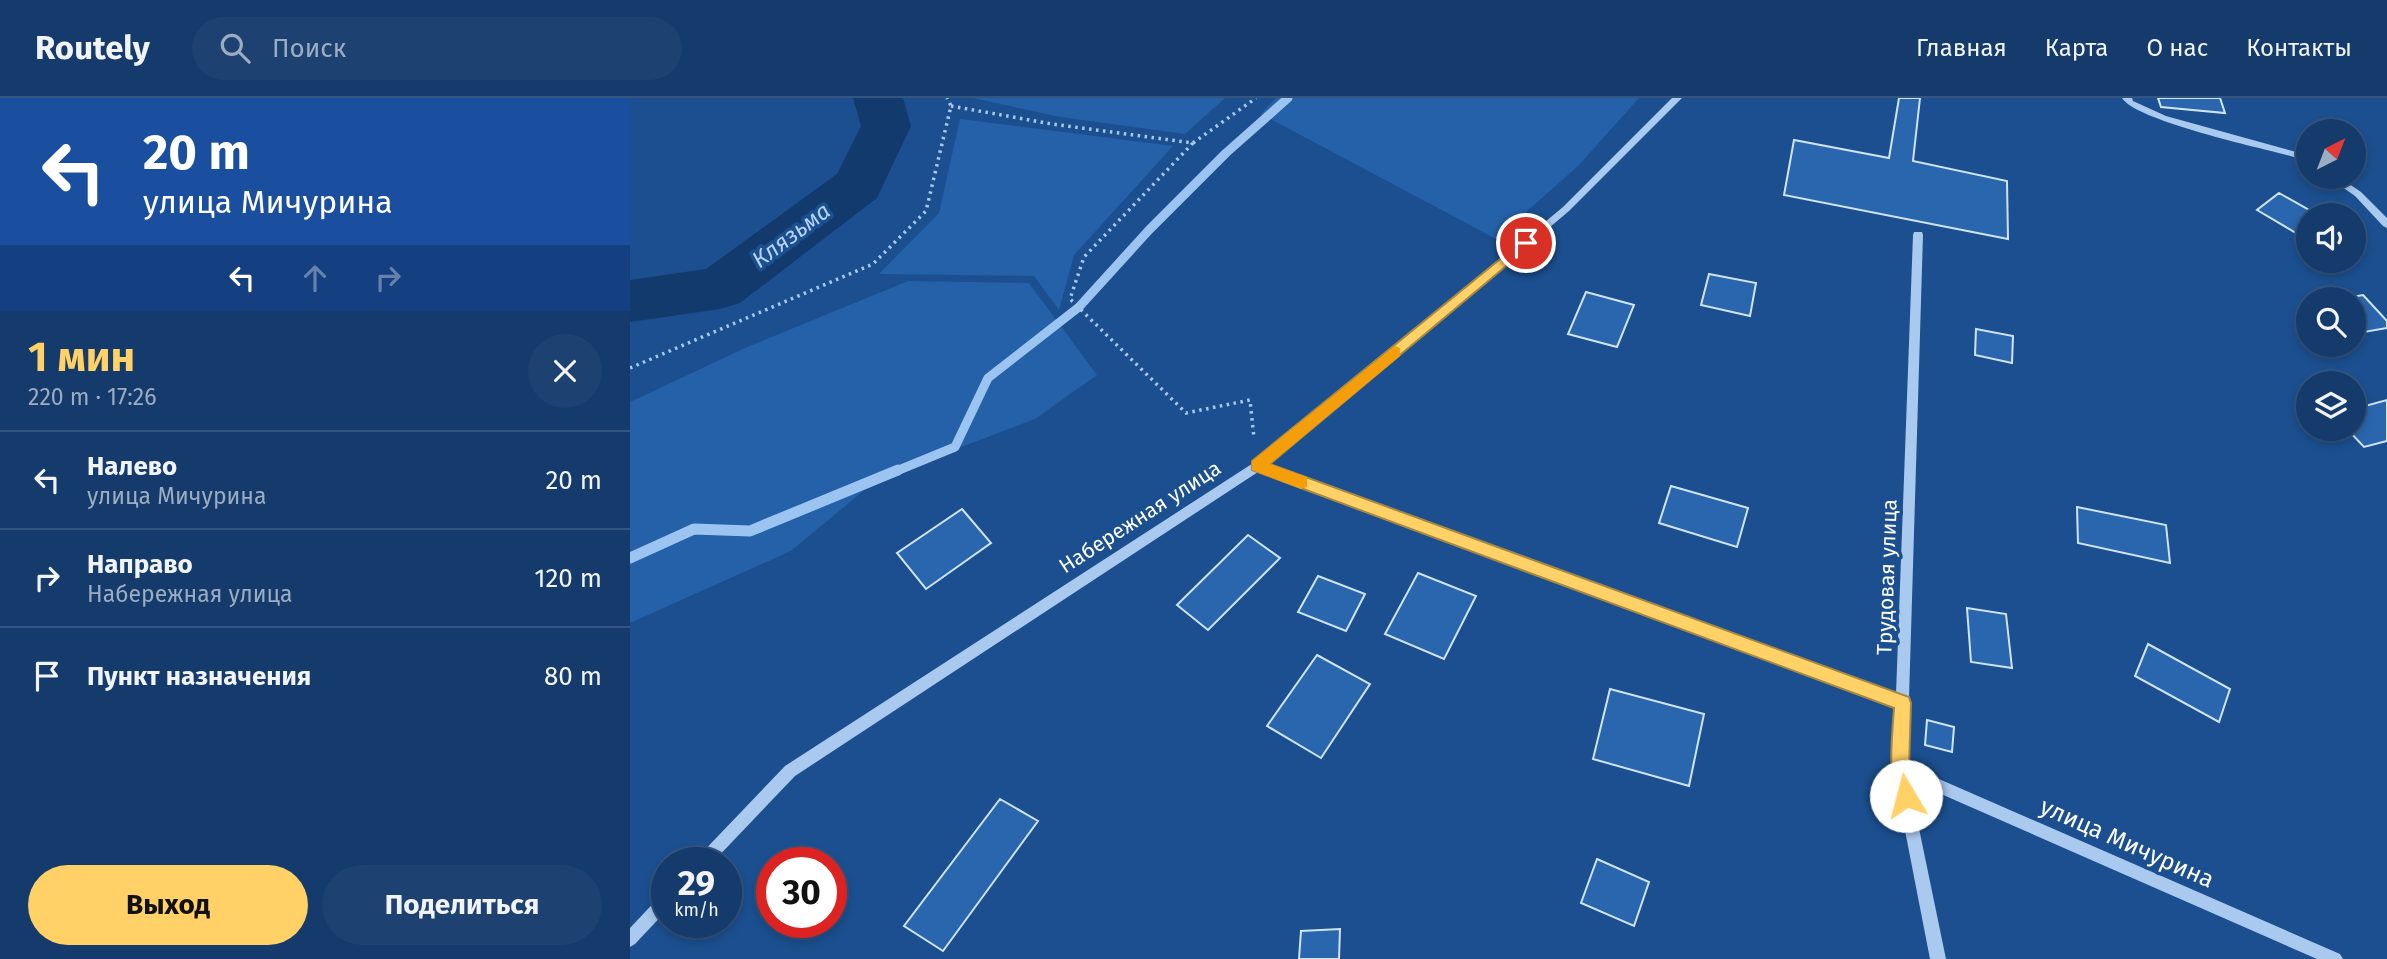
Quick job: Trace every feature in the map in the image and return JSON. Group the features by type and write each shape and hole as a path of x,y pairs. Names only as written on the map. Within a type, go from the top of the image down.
{"street":[{"name":"Набережная улица","path":"717,847 790,771 1257,466 1566,209 1677,98"},
{"path":"2127,98 2130,103 2163,118 2296,155"},
{"path":"2351,189 2387,224"},
{"name":"Трудовая улица","path":"1918,235 1900,769 1938,959"},
{"path":"1257,466 1903,703"},
{"name":"улица Мичурина","path":"1900,769 2335,959"}],"lane":[{"path":"630,939 651,917"}],"path":[{"path":"630,368 873,264 926,211 951,106 947,98"},
{"path":"1256,98 1193,143 1084,257 1070,299 1186,414 1250,400 1257,466"},
{"path":"951,106 1052,124 1193,143"}],"shaded area":[{"path":"973,98 1225,98 1185,134 1060,117"},
{"path":"1276,98 1639,98 1579,165 1496,239 1261,114"},
{"path":"960,119 1173,146 1074,255 1059,310 1034,276 879,274 939,213"},
{"path":"908,281 1029,283 1097,375 1035,419 879,478 791,551 630,623 630,402 745,348"}],"building":[{"path":"1899,98 1920,98 1913,161 2007,181 2008,239 1784,195 1794,140 1889,158"},
{"path":"2158,98 2220,98 2225,113 2161,107"},
{"path":"2279,193 2297,203 2296,233 2257,210"},
{"path":"1709,274 1756,283 1750,316 1701,305"},
{"path":"1586,292 1634,305 1617,347 1568,334"},
{"path":"2366,298 2387,321 2387,328 2366,332"},
{"path":"1976,329 2013,336 2012,363 1975,355"},
{"path":"2387,400 2387,441 2364,447 2358,441 2366,441 2366,406"},
{"path":"1671,486 1748,508 1737,547 1659,523"},
{"path":"2077,507 2166,525 2170,563 2078,543"},
{"path":"962,509 991,543 926,589 897,553"},
{"path":"1248,535 1280,558 1208,630 1177,605"},
{"path":"1418,573 1476,596 1444,659 1385,634"},
{"path":"1318,576 1365,594 1346,631 1298,612"},
{"path":"1967,608 2006,614 2012,668 1971,662"},
{"path":"2148,644 2230,689 2219,722 2135,676"},
{"path":"1317,655 1370,684 1321,758 1267,726"},
{"path":"1610,689 1704,714 1689,786 1593,759"},
{"path":"1927,720 1954,727 1952,752 1925,745"},
{"path":"1000,799 1038,821 943,951 904,926"},
{"path":"1597,859 1649,882 1634,926 1581,903"},
{"path":"1340,929 1339,959 1299,959 1301,931"}],"waterway":[{"name":"Клязьма","path":"630,301 720,288 858,185 886,126 878,98"},
{"path":"894,472 955,447 988,378 1079,307 1149,230 1226,153 1288,98"},
{"path":"630,558 694,529 750,531 898,470"}],"slow traffic":[{"path":"1301,482 1257,466 1395,352"}],"route":[{"path":"1526,243 1257,466 1903,703 1900,769 1906,796"}]}
